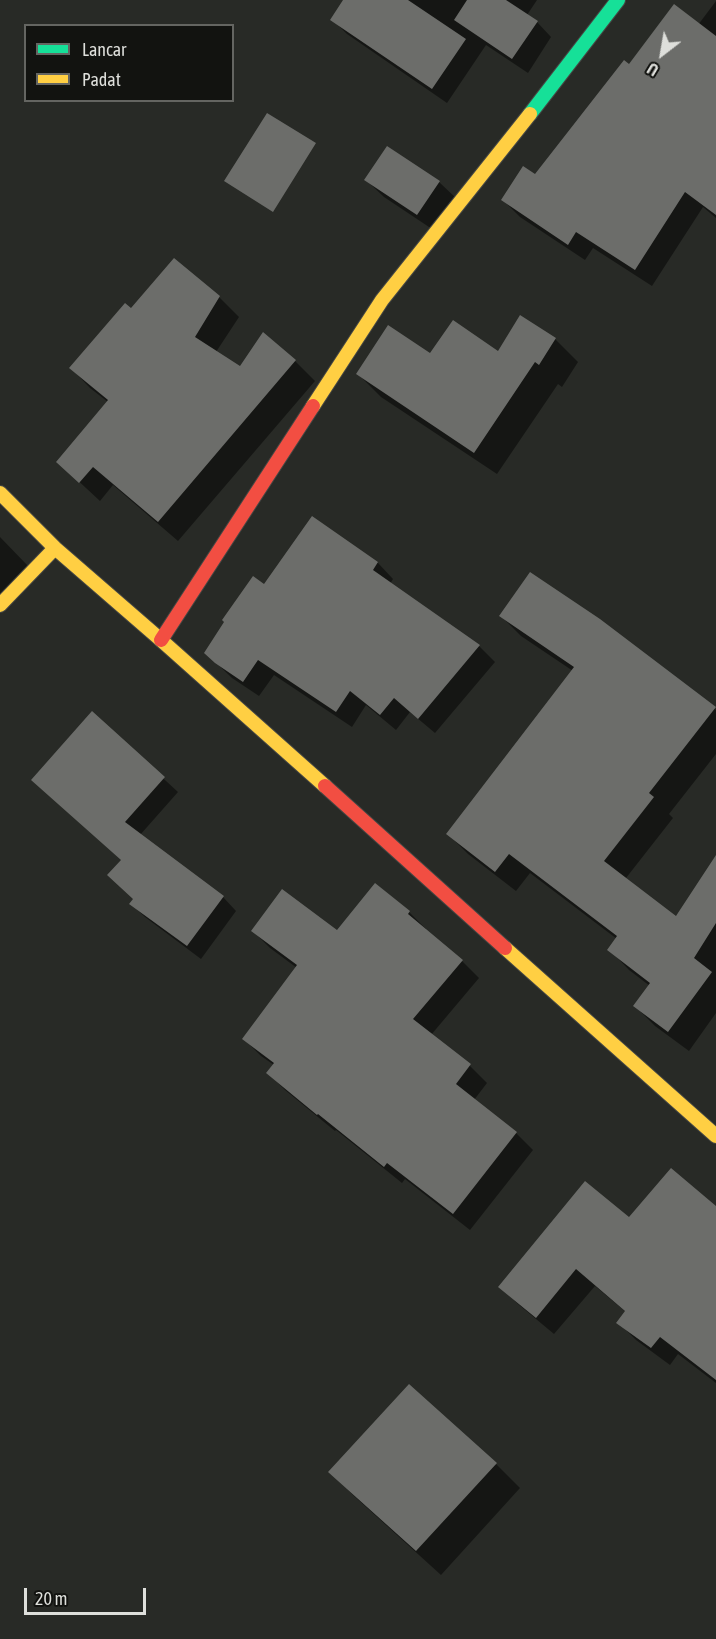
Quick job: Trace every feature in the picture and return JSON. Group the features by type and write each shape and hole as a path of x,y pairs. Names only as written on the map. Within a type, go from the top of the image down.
{"street":[{"path":"161,640 382,300 618,0"},
{"path":"0,493 55,548 716,1136"},
{"path":"0,605 55,548"}],"building":[{"path":"343,0 408,0 466,39 432,89 330,20"},
{"path":"467,0 506,0 538,21 512,59 454,20"},
{"path":"674,4 716,36 716,215 685,192 635,270 576,232 568,245 501,200 523,166 535,174 624,60 629,64"},
{"path":"267,113 316,143 273,212 224,181"},
{"path":"387,146 440,181 417,215 364,180"},
{"path":"174,258 220,296 195,337 240,366 263,332 296,360 158,522 93,467 79,483 56,462 108,400 69,368 125,303 131,308"},
{"path":"520,315 556,338 539,365 535,362 474,453 356,374 388,325 430,353 453,320 498,351"},
{"path":"312,516 378,562 373,570 480,645 418,719 394,698 380,715 350,691 336,712 258,660 243,682 204,653 224,622 222,620 253,576 264,584"},
{"path":"530,572 600,619 716,707 649,793 654,797 604,861 676,916 716,855 716,923 694,958 712,972 668,1032 633,1006 650,983 607,950 617,936 509,854 495,872 446,834 574,667 499,616"},
{"path":"92,711 165,777 125,822 224,896 187,946 129,904 133,899 107,875 121,860 31,780"},
{"path":"375,883 410,911 408,914 463,960 413,1019 471,1064 456,1084 517,1132 453,1214 387,1163 384,1167 266,1073 274,1063 242,1039 297,965 251,931 282,889 337,930"},
{"path":"671,1168 716,1206 716,1380 660,1337 651,1348 616,1323 625,1311 576,1269 536,1318 498,1287 585,1181 629,1217"},
{"path":"409,1384 497,1463 416,1551 328,1472"}],"traffic: fast":[{"path":"530,114 618,0"}],"traffic: slow":[{"path":"313,406 382,300 530,114"},
{"path":"0,493 55,548 325,786"},
{"path":"0,605 55,548"},
{"path":"505,948 716,1136"}],"traffic: jam":[{"path":"161,640 313,406"},
{"path":"325,786 505,948"}]}
